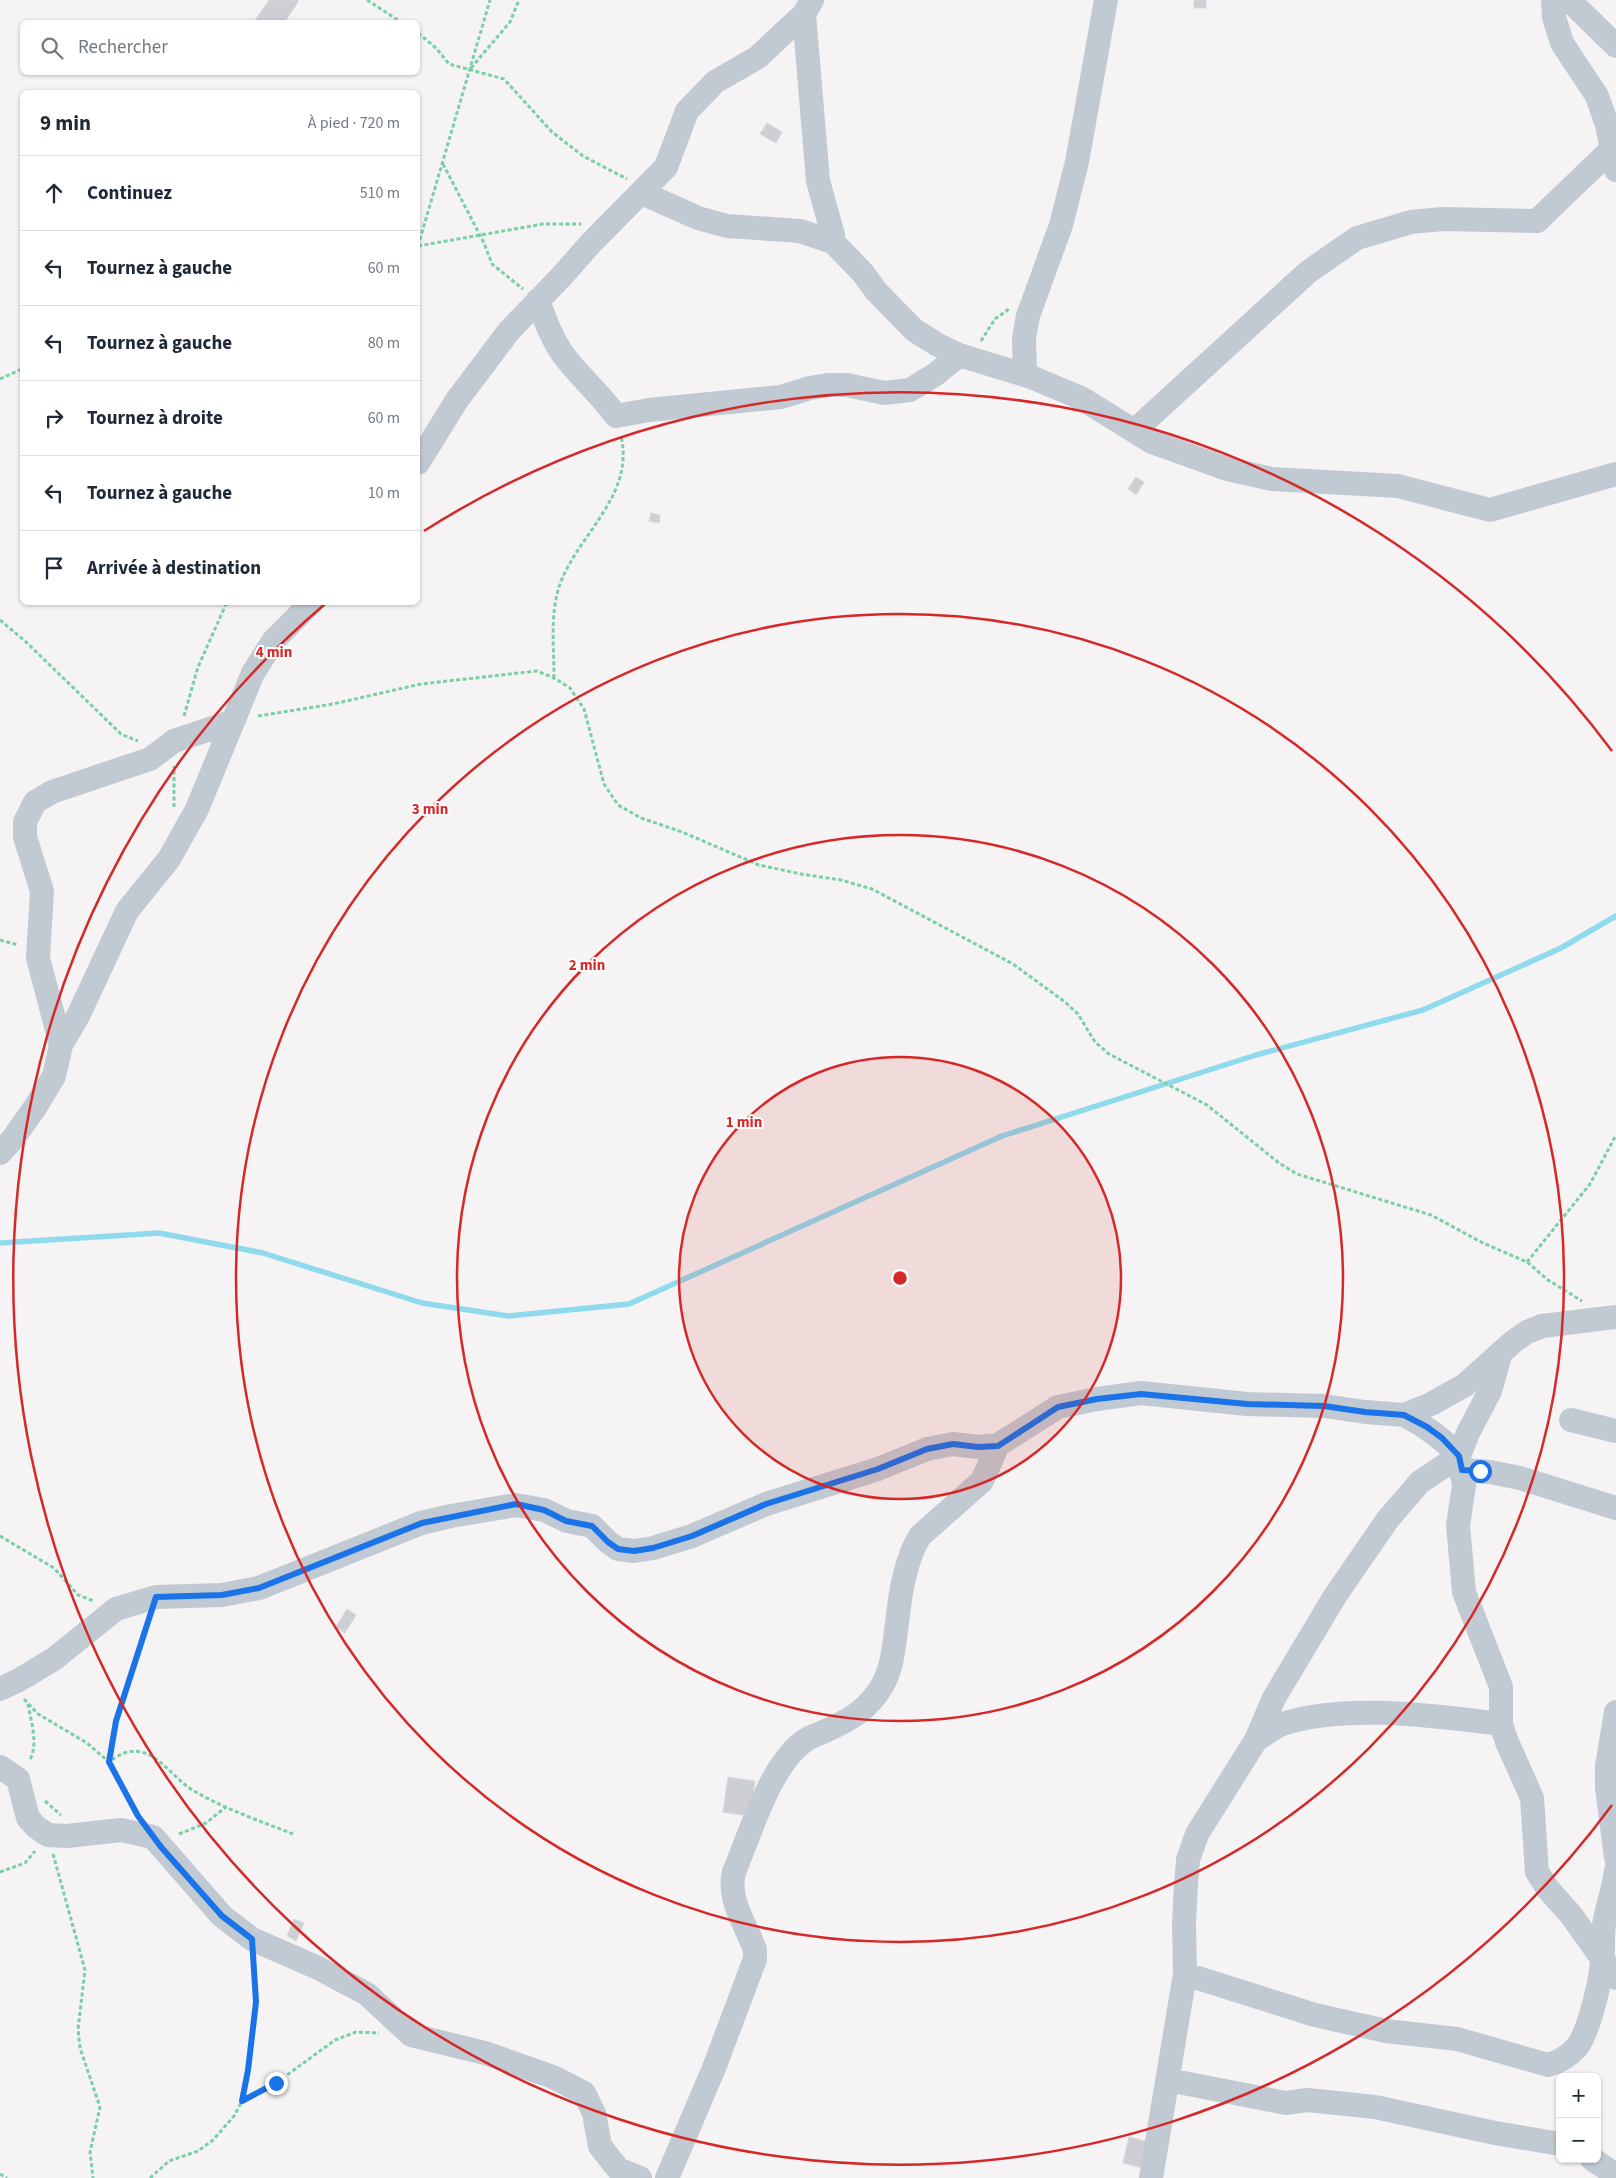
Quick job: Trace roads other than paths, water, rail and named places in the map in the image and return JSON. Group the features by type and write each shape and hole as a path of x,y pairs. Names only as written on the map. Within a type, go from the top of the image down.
{"street":[{"path":"1025,375 1024,338 1028,316 1060,225 1077,162 1106,0"},
{"path":"1134,431 1308,272 1357,238 1411,222 1443,219 1537,221 1615,154 1598,96 1562,43 1554,17 1553,0"},
{"path":"1569,0 1616,46"},
{"path":"420,460 457,400 509,331 609,224 666,167 687,111 714,82 758,56 808,7"},
{"path":"808,7 818,181 833,235 832,242"},
{"path":"642,193 698,218 717,223 800,231 832,242 863,273 876,291 914,330 938,345 959,355 1025,375 1081,398 1152,442 1226,469 1272,479 1398,486 1490,510 1616,474"},
{"path":"538,300 552,338 565,357 603,398 616,416 649,410 781,397 810,388 828,385 847,385 884,393 910,390 936,374 959,355"},
{"path":"0,1153 12,1140 36,1106 54,1076 61,1045 78,1016 127,911 169,859 197,809 231,722 253,673 274,640 309,605"},
{"path":"61,1045 38,958 42,891 25,837 25,822 35,802 52,792 150,759 174,742 231,722"},
{"path":"1404,1415 1431,1404 1465,1385 1520,1336 1542,1326 1616,1316"},
{"path":"1500,1355 1490,1391 1468,1433 1460,1463 1464,1486 1458,1533 1464,1592 1501,1687 1501,1724 1532,1798 1537,1872 1548,1889 1571,1915 1609,1970"},
{"path":"5,1687 54,1659 116,1609 156,1597 222,1595 259,1588 422,1523 516,1504 544,1510 566,1521 592,1526 618,1549 634,1551 653,1548 692,1536 766,1504 878,1469 927,1449 953,1444 978,1447 998,1446 1058,1407 1097,1399 1141,1394 1247,1404 1324,1406 1404,1415 1427,1427 1442,1438 1460,1463 1520,1478 1616,1508"},
{"path":"1571,1420 1616,1431"},
{"path":"667,2178 714,2068 755,1959 755,1950 733,1898 731,1885 734,1872 768,1790 783,1762 803,1742 835,1727 865,1709 882,1687 892,1663 898,1615 914,1546 920,1536 982,1480 998,1446"},
{"path":"1151,2178 1185,1974 1184,1923 1188,1860 1197,1834 1256,1740 1274,1698 1335,1596 1388,1519 1420,1482 1460,1463"},
{"path":"1616,1712 1606,1766 1616,1858"},
{"path":"1256,1740 1280,1725 1299,1720 1348,1713 1438,1716 1501,1724"},
{"path":"9,1773 28,1818 36,1827 48,1834 67,1836 120,1830 153,1837 222,1916 252,1939 318,1968 367,1994 411,2035 485,2053 554,2077 584,2093 594,2113 600,2146 618,2168 640,2178"},
{"path":"1185,1974 1315,2015 1386,2031 1457,2039 1548,2065 1557,2062 1577,2046 1586,2026 1596,1993 1609,1970 1602,1939 1610,1923 1616,1870"},
{"path":"1571,1915 1610,1923"},
{"path":"1168,2080 1286,2102 1307,2100 1375,2107 1496,2133 1556,2143"},
{"path":"1598,2163 1616,2176"}],"waterway":[{"path":"0,1243 159,1233 263,1253 422,1303 508,1316 629,1304 1002,1136 1256,1055 1423,1010 1561,948 1616,916"}]}
